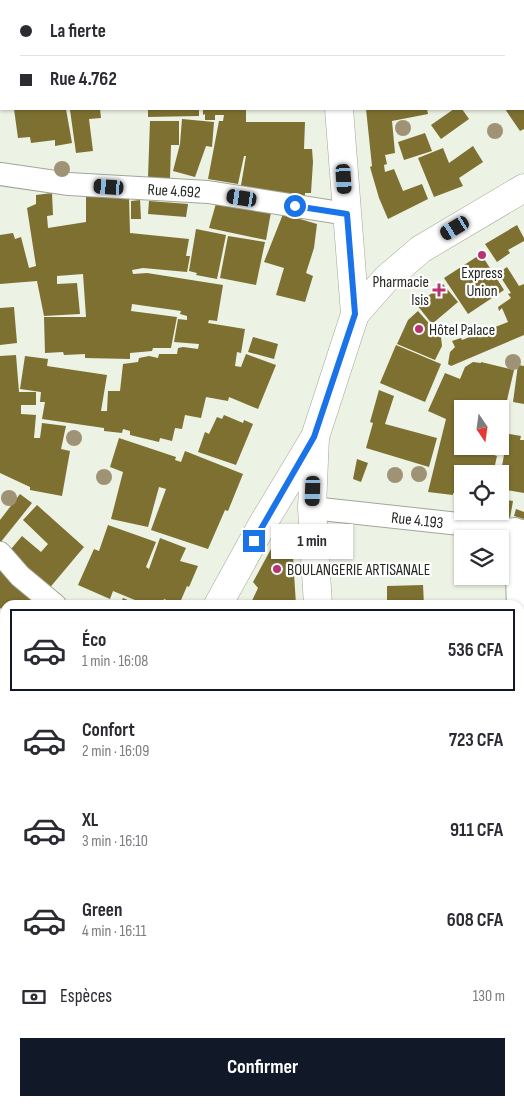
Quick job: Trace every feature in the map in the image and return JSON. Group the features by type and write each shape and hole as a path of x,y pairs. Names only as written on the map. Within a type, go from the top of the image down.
{"main road":[{"path":"221,600 314,437 355,314 339,110"},
{"path":"355,314 386,279 421,249 524,188"},
{"path":"314,437 312,508 318,600"}],"street":[{"name":"Rue 4.692","path":"0,174 69,184 208,192 347,214"},
{"name":"Rue 4.193","path":"312,508 519,530"},
{"path":"518,600 519,530"},
{"path":"0,553 20,576 49,600"}],"building":[{"path":"14,110 66,110 72,143 55,146 55,140 31,143 30,137 18,138"},
{"path":"70,110 100,110 101,118 89,119 93,151 76,153"},
{"path":"148,110 199,110 199,116 148,117"},
{"path":"203,110 246,110 246,122 305,122 304,149 312,149 313,162 311,193 305,193 305,201 240,191 246,156 244,156 238,184 208,179 219,121 223,121 224,115 215,115 215,120 205,120 205,114 203,115"},
{"path":"366,110 427,110 428,114 392,121 395,153 385,155 387,164 384,165 385,172 394,169 403,191 422,184 428,199 388,219 379,198 370,167 372,166"},
{"path":"453,110 463,110 469,119 441,139 431,125"},
{"path":"506,110 524,110 524,129 520,131"},
{"path":"182,119 214,122 212,147 206,146 195,177 173,171 180,144"},
{"path":"150,121 179,121 179,145 171,145 170,179 148,177"},
{"path":"425,133 432,151 404,160 398,142"},
{"path":"473,146 483,162 459,178 463,186 434,197 418,158 443,148 449,163"},
{"path":"52,193 53,215 47,216 48,228 86,222 86,197 129,197 130,233 189,239 186,256 190,256 187,272 143,268 132,270 133,274 147,273 223,285 217,321 209,320 208,323 245,329 241,353 237,352 235,366 241,367 246,354 276,365 258,409 229,397 228,401 206,397 201,418 185,415 182,429 175,428 172,441 160,438 159,442 130,435 130,431 123,429 122,433 104,431 104,428 42,419 45,402 40,402 41,392 20,389 25,356 48,359 47,366 107,375 101,411 107,411 108,391 120,391 123,364 138,362 139,358 149,356 158,358 159,354 177,354 178,348 183,347 198,349 199,344 174,342 178,319 187,320 187,316 180,314 181,311 132,304 131,311 177,317 171,348 153,348 152,351 130,353 130,359 85,358 85,354 64,355 63,352 45,353 44,317 86,317 83,274 57,276 57,284 77,283 80,314 44,316 37,281 0,284 0,235 13,233 15,239 21,237 29,268 36,266 27,208 36,204 36,195"},
{"path":"140,200 141,219 131,219 131,201"},
{"path":"217,200 271,212 266,240 209,228"},
{"path":"149,201 188,204 186,217 148,214"},
{"path":"283,214 317,224 314,248 306,273 313,276 305,302 276,295 284,268 264,262"},
{"path":"517,225 524,241 508,250 510,253 497,262 485,244"},
{"path":"196,229 226,235 217,279 196,275 197,273 189,271"},
{"path":"228,236 265,242 256,285 220,278"},
{"path":"481,254 504,290 468,314 444,278"},
{"path":"507,267 519,286 524,284 524,335 451,366 448,364 450,352 455,347 452,341 461,338 462,340 508,322 502,308 499,311 498,307 511,298 508,294 511,293 498,273"},
{"path":"443,284 458,302 432,324 417,305"},
{"path":"14,307 17,343 0,345 0,308"},
{"name":"Hôtel Palace","path":"418,311 441,337 442,346 435,360 397,344 408,320"},
{"path":"253,337 278,344 274,359 248,352"},
{"path":"396,345 441,364 425,402 380,383"},
{"path":"16,355 19,392 36,392 36,405 21,405 21,414 36,415 34,438 40,438 42,423 66,426 61,449 70,451 62,496 30,490 30,487 0,473 0,356"},
{"path":"473,362 481,362 514,370 507,400 454,400 454,455 494,455 497,456 495,465 454,465 453,495 428,492 446,419 428,411 445,373 460,379 465,367"},
{"path":"518,365 524,366 524,404 513,402"},
{"path":"379,390 394,396 385,424 437,438 429,467 366,448 373,423 370,422"},
{"path":"224,415 243,423 244,420 253,424 236,465 198,452 205,432 209,434 217,417 222,419"},
{"path":"509,434 521,436 520,440 524,440 524,493 509,490 509,465 502,465 504,455 509,455"},
{"path":"119,438 176,457 175,460 181,462 185,451 243,474 228,511 225,510 208,549 151,530 166,489 159,487 148,527 111,519 123,472 110,467"},
{"path":"357,459 368,463 361,482 353,479"},
{"path":"20,494 32,503 0,543 0,520"},
{"path":"509,500 513,501 509,518"},
{"path":"37,505 84,547 47,591 11,549 22,536 41,552 48,544 23,520"},
{"path":"516,509 524,512 524,519 514,516"},
{"path":"108,525 156,542 146,567 149,569 160,538 186,548 180,561 198,566 181,600 135,600 113,591 110,599 78,585 94,549 99,551"},
{"name":"BOULANGERIE ARTISANALE","path":"285,544 291,547 296,600 252,600 258,588 253,582 272,547"},
{"path":"0,570 36,600 0,600"},
{"path":"423,585 424,600 387,600 387,586"}],"place":[{"name":"Express Union","path":"482,255"},
{"name":"Pharmacie Isis","path":"439,290"},
{"name":"Hôtel Palace","path":"419,329"},
{"name":"BOULANGERIE ARTISANALE","path":"277,569"}],"route":[{"path":"254,541 314,437 355,314 347,214 295,206"}]}
